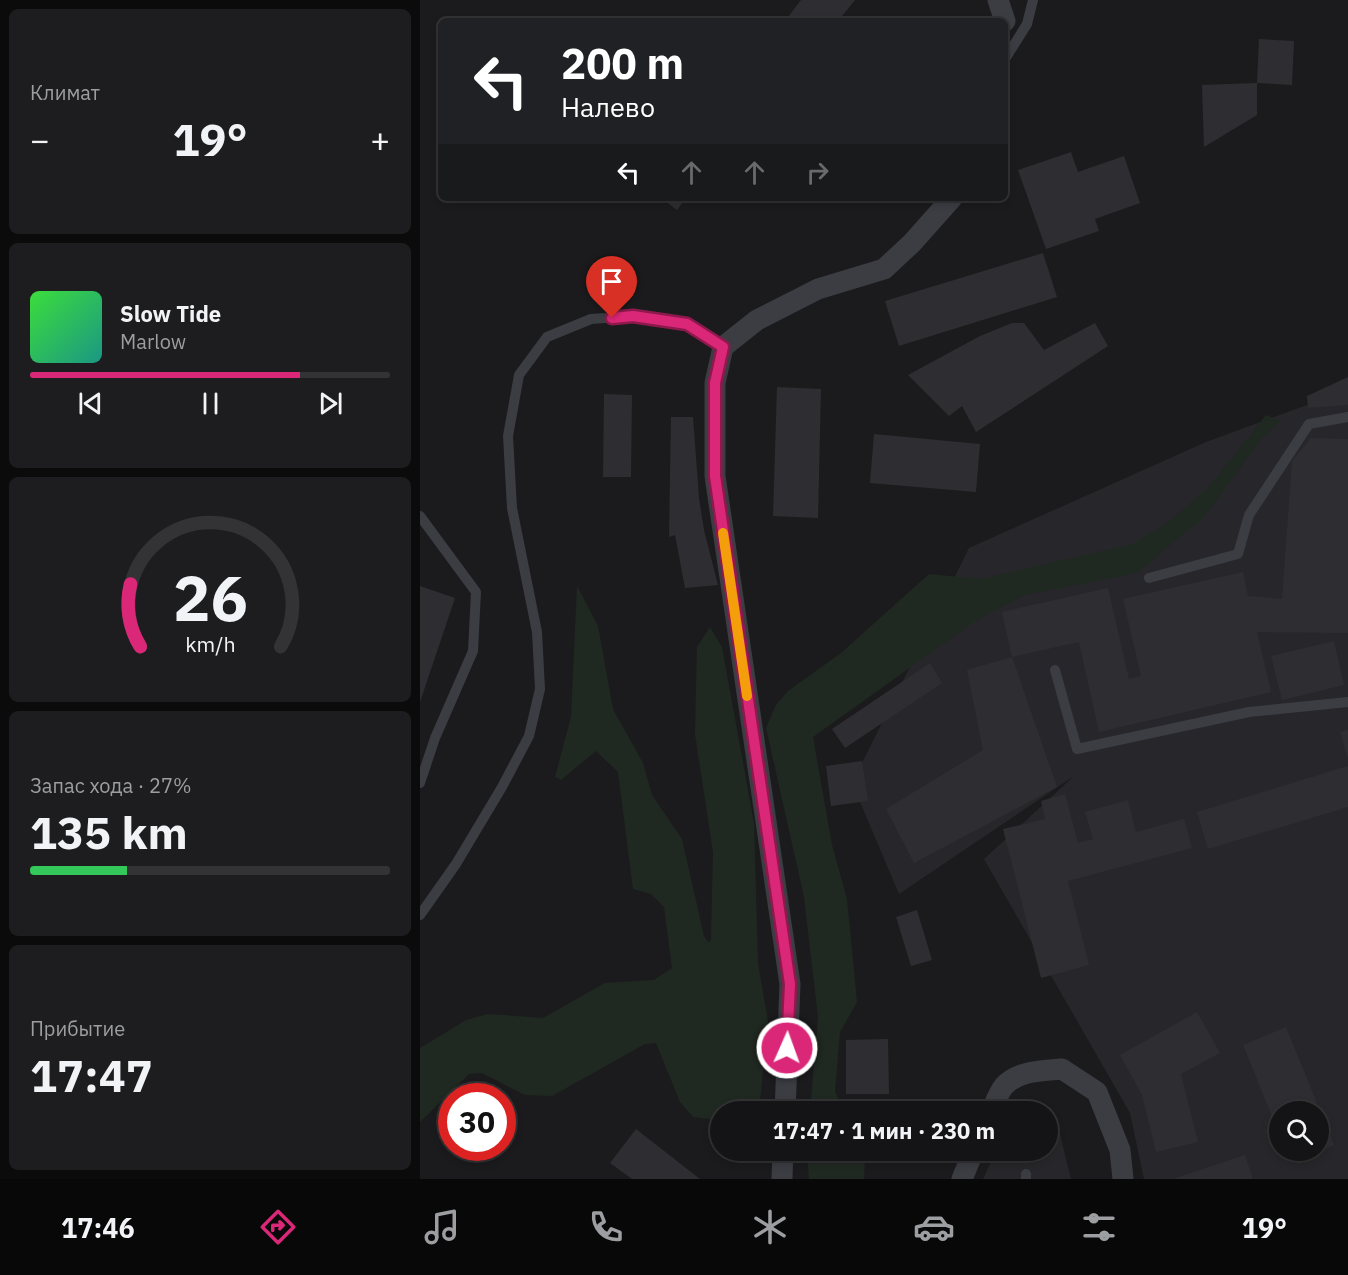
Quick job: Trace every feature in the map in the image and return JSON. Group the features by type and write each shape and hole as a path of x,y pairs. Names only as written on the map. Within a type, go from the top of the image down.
{"street":[{"path":"998,0 1004,18"},
{"path":"785,1101 790,984 715,476 715,383 723,347 757,320 818,290 884,269 912,243 949,201"},
{"path":"996,1101 1003,1087 1024,1073 1062,1069 1097,1092 1120,1150 1123,1179"},
{"path":"782,1179 783,1161"},
{"path":"962,1179 969,1161"}],"lane":[{"path":"1008,54 1027,24 1033,0"},
{"path":"420,915 456,864 502,787 529,736 540,689 537,632 512,508 508,436 519,375 547,337 591,319 633,316 687,324 723,347"},
{"path":"1149,578 1238,554 1248,515 1309,424 1348,417"},
{"path":"420,516 476,592 473,651 435,738 420,783"},
{"path":"1055,670 1077,749 1249,712 1348,702"}],"shaded area":[{"path":"1348,390 1348,1179 1144,1179 1130,1113 984,859 1074,776 899,894 852,783 969,548 1206,442"},
{"path":"1266,415 1281,421 1263,437 1205,516 1137,573 1025,595 974,622 813,737 832,845 847,899 857,1002 840,1032 835,1091 839,1101 811,1101 818,1017 804,897 766,728 776,705 788,691 841,653 929,574 980,579 1132,544 1166,524 1207,489"},
{"path":"577,586 598,626 613,709 643,763 652,795 682,839 704,936 709,943 711,939 713,852 695,734 697,647 710,627 722,647 754,823 758,964 768,1021 760,1101 710,1101 710,1119 693,1117 680,1102 656,1043 645,1044 552,1096 525,1095 516,1090 516,1083 502,1083 482,1073 469,1074 460,1083 438,1083 438,1104 420,1122 420,1048 466,1020 488,1014 543,1018 605,983 654,980 672,968 664,907 651,894 633,889 618,772 596,751 561,780 555,777 571,717"},
{"path":"1058,1126 1071,1179 983,1179 991,1161 1058,1161"},
{"path":"808,1161 865,1161 864,1179 809,1179"}],"building":[{"path":"801,0 855,0 840,18 787,18"},
{"path":"1259,39 1294,41 1292,85 1257,83"},
{"path":"1257,83 1257,115 1204,147 1202,85"},
{"path":"1071,152 1078,172 1124,156 1140,203 1095,219 1099,231 1046,249 1018,170"},
{"path":"665,201 684,201 677,210"},
{"path":"1043,253 1057,297 899,346 885,301"},
{"path":"1012,323 1024,323 1044,350 1095,323 1108,346 976,432 962,406 949,416 908,375 980,336"},
{"path":"1348,377 1348,405 1308,408 1307,396"},
{"path":"777,387 821,389 818,518 773,516"},
{"path":"604,394 632,395 631,477 603,477"},
{"path":"671,417 693,417 699,498 704,530 718,585 685,588 675,535 669,537"},
{"path":"874,434 980,444 976,492 870,483"},
{"path":"1311,438 1348,439 1348,633 1257,632 1271,692 1099,732 1079,642 1012,657 1002,612 1108,588 1129,679 1141,676 1123,599 1243,572 1248,596 1282,599 1292,461"},
{"path":"420,586 455,598 420,702"},
{"path":"1334,641 1344,685 1282,700 1271,656"},
{"path":"1012,657 1057,787 914,863 886,809 983,750 967,670"},
{"path":"930,663 942,683 845,748 832,729"},
{"path":"1348,730 1348,756 1347,756 1340,732"},
{"path":"862,761 868,801 831,806 826,766"},
{"path":"1348,766 1348,807 1208,849 1197,812"},
{"path":"1065,794 1078,843 1093,839 1085,812 1128,800 1136,832 1184,819 1192,848 1068,881 1089,965 1041,978 1003,829 1045,819 1041,801"},
{"path":"917,910 932,960 911,966 896,917"},
{"path":"1197,1012 1220,1053 1181,1074 1198,1142 1156,1152 1142,1095 1120,1055"},
{"path":"1286,1027 1316,1101 1269,1101 1269,1109 1243,1045"},
{"path":"888,1039 889,1094 846,1094 846,1040"},
{"path":"636,1129 700,1179 632,1179 610,1163"},
{"path":"1329,1133 1334,1145 1329,1147"},
{"path":"1245,1155 1253,1179 1173,1179"}],"slow traffic":[{"path":"723,533 747,696"}],"route":[{"path":"612,318 633,316 687,324 723,347 715,383 715,476 790,984 787,1048"}]}
